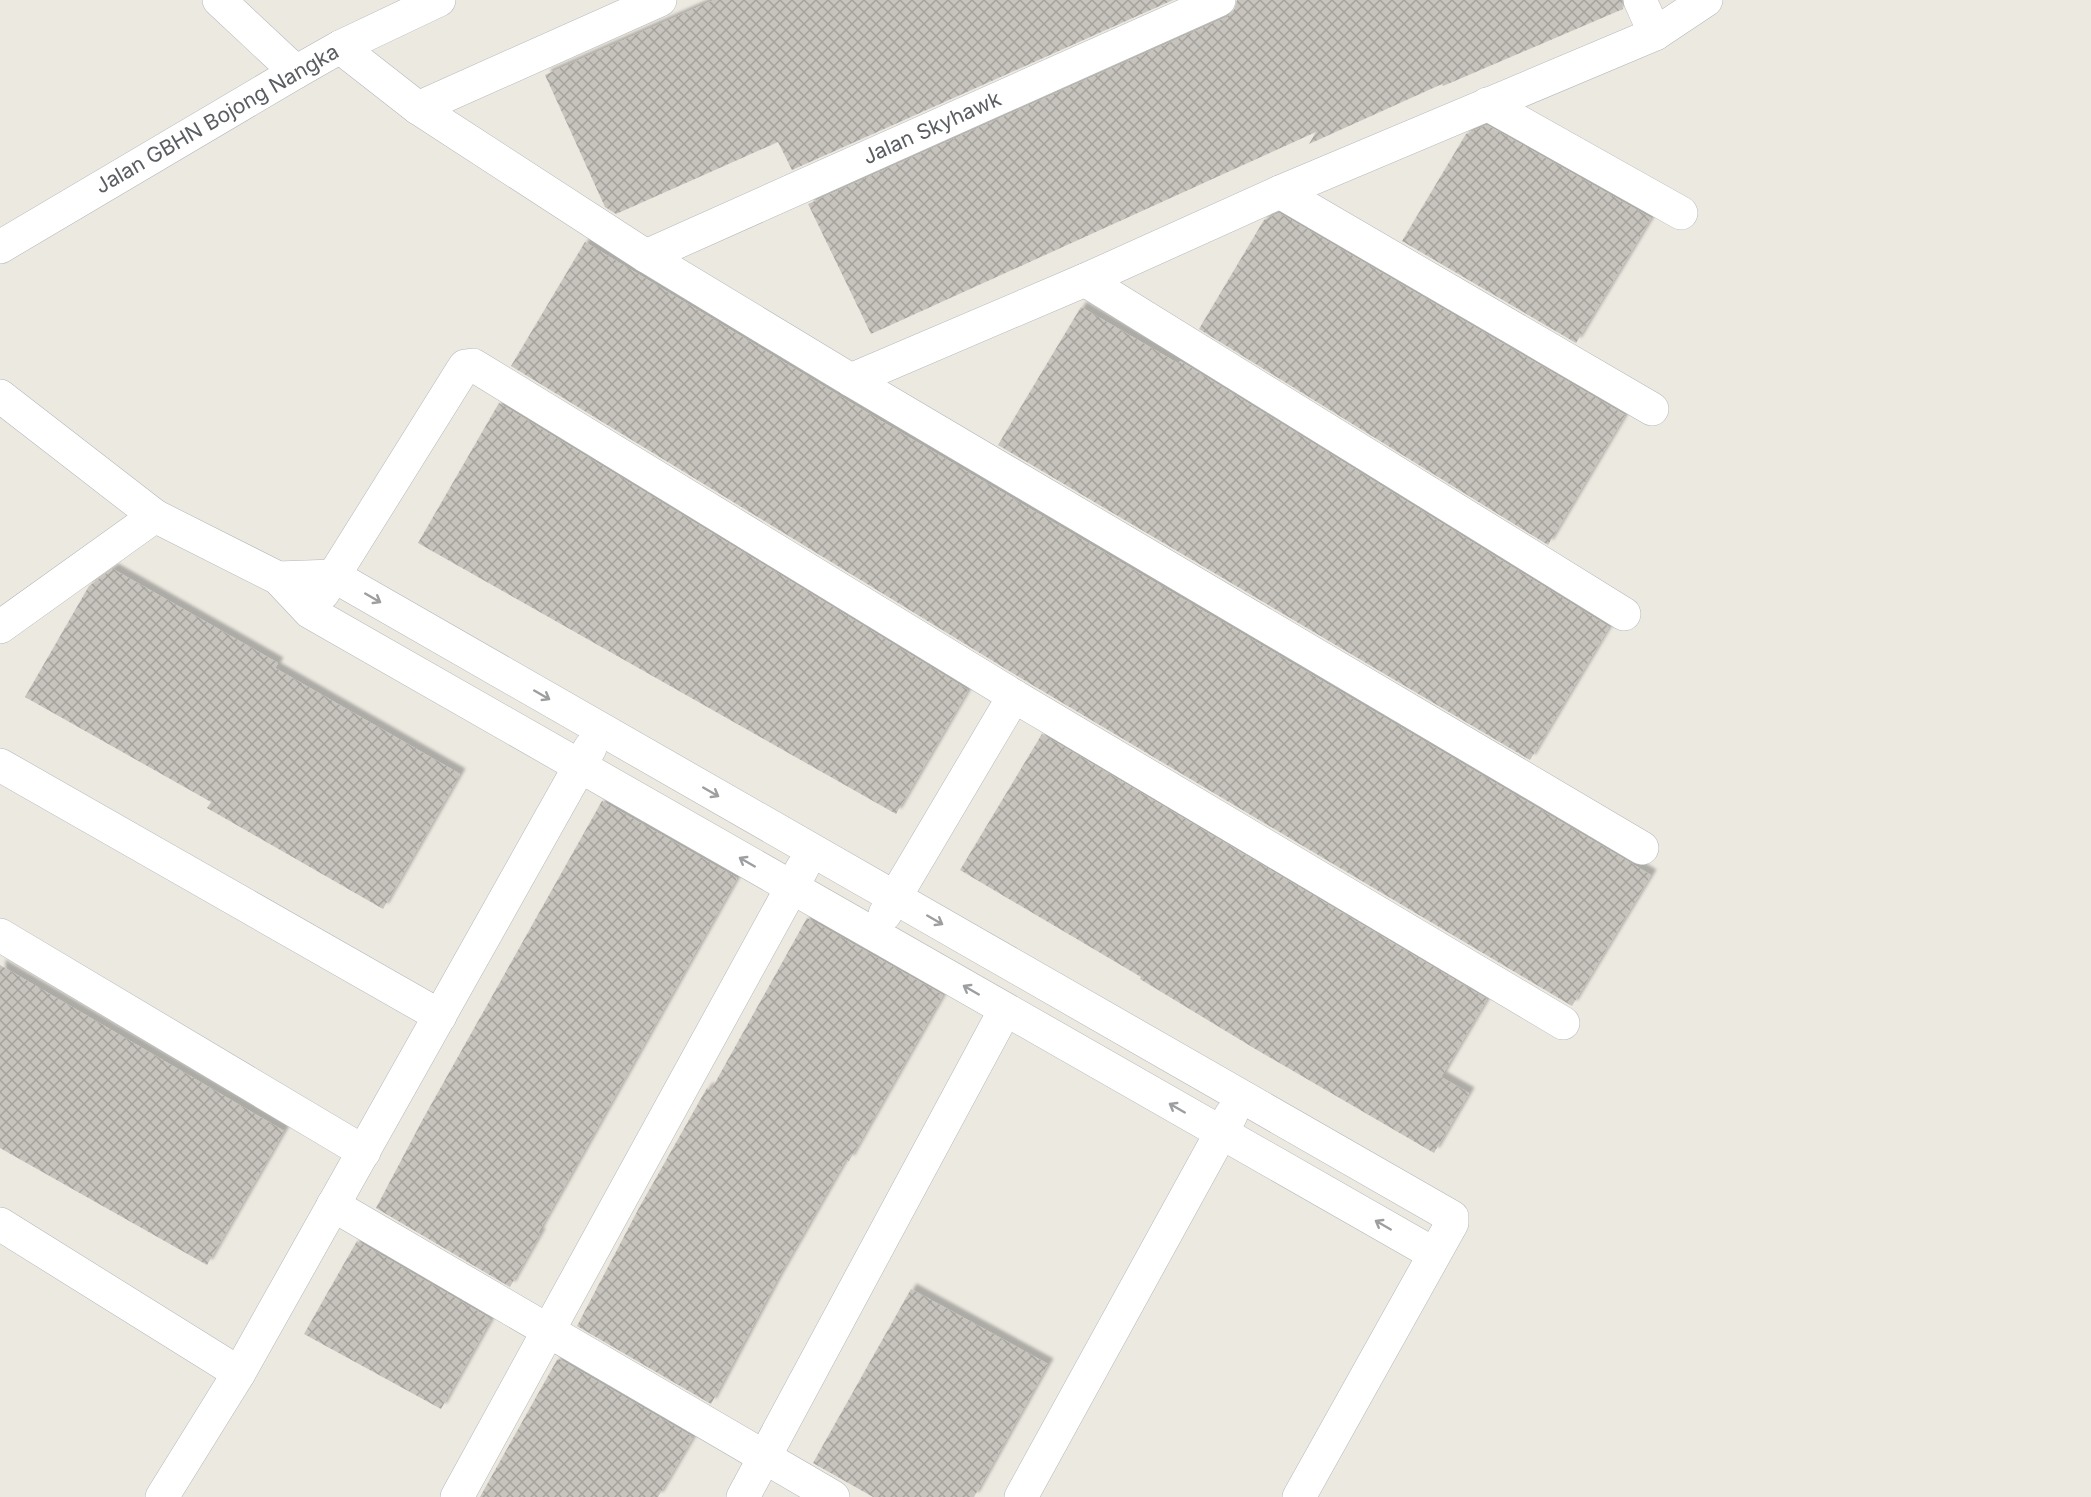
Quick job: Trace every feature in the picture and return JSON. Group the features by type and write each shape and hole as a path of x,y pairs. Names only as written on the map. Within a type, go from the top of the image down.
{"street":[{"path":"219,0 296,72"},
{"name":"Jalan GBHN Bojong Nangka","path":"0,247 340,47 439,0"},
{"path":"418,108 660,0"},
{"name":"Jalan Skyhawk","path":"646,256 1219,0"},
{"path":"1640,0 1655,34"},
{"path":"851,380 1085,280 1280,192 1655,34 1706,0"},
{"path":"340,47 418,108 646,256 851,380 1642,848"},
{"path":"1486,104 1681,213"},
{"path":"1280,192 1652,409"},
{"path":"1085,280 1624,614"},
{"path":"310,612 460,372 465,366 473,365 1014,696 1563,1023"},
{"path":"0,396 155,516 278,578 310,612 1434,1254"},
{"path":"0,627 155,516"},
{"path":"278,578 334,576 1452,1217 1452,1223 1299,1497"},
{"path":"874,934 1014,696"},
{"path":"162,1497 239,1373 579,765 602,729"},
{"path":"0,765 440,1016"},
{"path":"457,1497 812,850"},
{"path":"0,935 364,1152"},
{"path":"743,1497 1005,1010"},
{"path":"1021,1497 1242,1095"},
{"path":"333,1205 833,1497"},
{"path":"0,1224 239,1373"}],"building":[{"path":"714,0 1173,0 792,170 778,142 616,214 605,207 545,75"},
{"path":"1237,0 1622,0 1623,9 1443,86 1442,84 1309,144 1316,132 871,334 808,204 1227,17 1234,10"},
{"path":"1487,125 1651,218 1576,343 1402,241 1466,134"},
{"path":"1279,213 1625,415 1548,545 1199,329 1264,220"},
{"path":"585,242 876,418 1651,875 1572,1006 1024,680 511,366"},
{"path":"1081,307 1179,364 1180,361 1609,627 1530,760 998,445"},
{"path":"499,403 968,690 896,814 418,543"},
{"path":"113,569 278,663 275,668 460,774 383,909 207,808 211,802 25,697 89,586"},
{"path":"1042,734 1487,999 1441,1077 1469,1093 1434,1153 1257,1050 1140,979 1141,977 960,870"},
{"path":"602,801 737,878 510,1287 376,1208 423,1119"},
{"path":"807,918 943,995 849,1161 846,1159 778,1278 711,1404 577,1326 639,1208 707,1088 711,1090"},
{"path":"0,965 284,1131 207,1265 0,1148"},
{"path":"357,1241 491,1319 441,1409 304,1334"},
{"path":"911,1289 1048,1364 974,1497 873,1497 813,1463"},
{"path":"559,1359 693,1437 658,1497 480,1497"}]}
